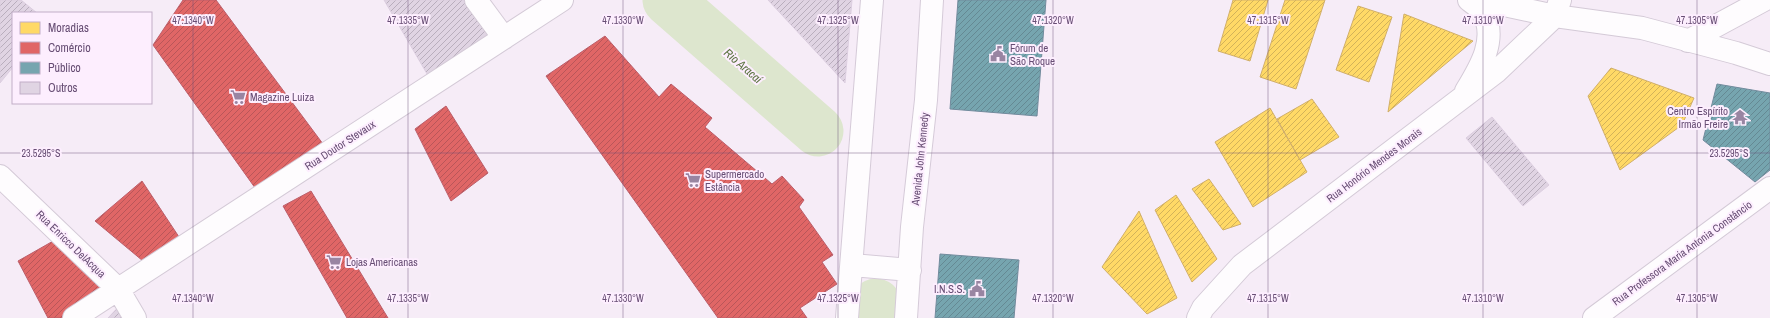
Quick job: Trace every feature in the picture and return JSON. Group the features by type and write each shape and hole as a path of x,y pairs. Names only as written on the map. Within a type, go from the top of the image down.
{"street":[{"path":"476,0 504,38"},
{"name":"Rua Doutor Stevaux","path":"74,318 562,0"},
{"path":"847,318 872,0"},
{"name":"Avenida John Kennedy","path":"906,318 912,228 926,100 932,0"},
{"path":"1462,98 1480,68 1487,50 1488,31 1482,12 1469,0"},
{"path":"1481,0 1558,8 1642,28 1736,53 1770,64"},
{"path":"1688,41 1764,0"},
{"name":"Rua Honório Mendes Morais","path":"1198,318 1203,308 1242,265 1496,72 1558,8"},
{"name":"Rua Enricco DelAcqua","path":"0,176 118,290 135,318"},
{"name":"Rua Professora Maria Antonia Constâncio","path":"1594,318 1770,188"},
{"path":"852,265 910,270"}],"building: Moradias":[{"path":"1233,0 1268,0 1250,61 1218,51"},
{"path":"1285,0 1325,0 1296,89 1260,77"},
{"path":"1358,6 1392,17 1369,82 1336,70"},
{"path":"1404,14 1473,41 1388,112"},
{"path":"1611,68 1694,98 1682,125 1620,170 1588,96"},
{"path":"1312,99 1339,137 1300,160 1277,119"},
{"path":"1270,108 1307,172 1253,207 1215,142"},
{"path":"1209,179 1241,224 1223,230 1192,189"},
{"path":"1176,195 1217,259 1192,282 1155,210"},
{"path":"1139,211 1177,298 1147,314 1102,267"}],"building: Comércio":[{"name":"Magazine Luiza","path":"183,0 216,0 326,148 258,192 153,45"},
{"name":"Supermercado Estância","path":"605,36 659,97 671,84 712,118 705,127 772,184 782,176 804,200 799,207 833,255 822,262 837,284 800,308 807,318 718,318 546,76"},
{"path":"446,106 488,173 451,201 415,129"},
{"path":"142,181 183,243 149,266 95,221"},
{"name":"Lojas Americanas","path":"311,191 388,318 347,318 283,206"},
{"path":"62,236 118,289 74,318 48,318 18,261"}],"building: Público":[{"name":"Fórum de São Roque","path":"958,0 1046,0 1037,116 950,109"},
{"name":"Centro Espírito Irmão Freire","path":"1717,84 1770,93 1770,170 1755,182 1703,140"},
{"name":"I.N.S.S.","path":"940,254 1019,260 1014,318 935,318"}],"building: Outros":[{"path":"0,0 21,0 36,12 12,12 12,68 0,83"},
{"path":"384,0 471,0 499,38 430,79"},
{"path":"768,0 852,0 845,83"},
{"path":"1492,117 1549,185 1523,206 1466,138"},
{"path":"124,301 135,318 108,318"}],"waterway":[{"name":"Rio Aracaí","path":"668,0 818,131"},
{"name":"Rio Aracaí","path":"874,318 876,304"}],"place":[{"name":"Fórum de São Roque","path":"998,54"},
{"name":"Magazine Luiza","path":"238,97"},
{"name":"Centro Espírito Irmão Freire","path":"1740,117"},
{"name":"Supermercado Estância","path":"693,180"},
{"name":"Lojas Americanas","path":"334,262"},
{"name":"I.N.S.S.","path":"977,289"}]}
